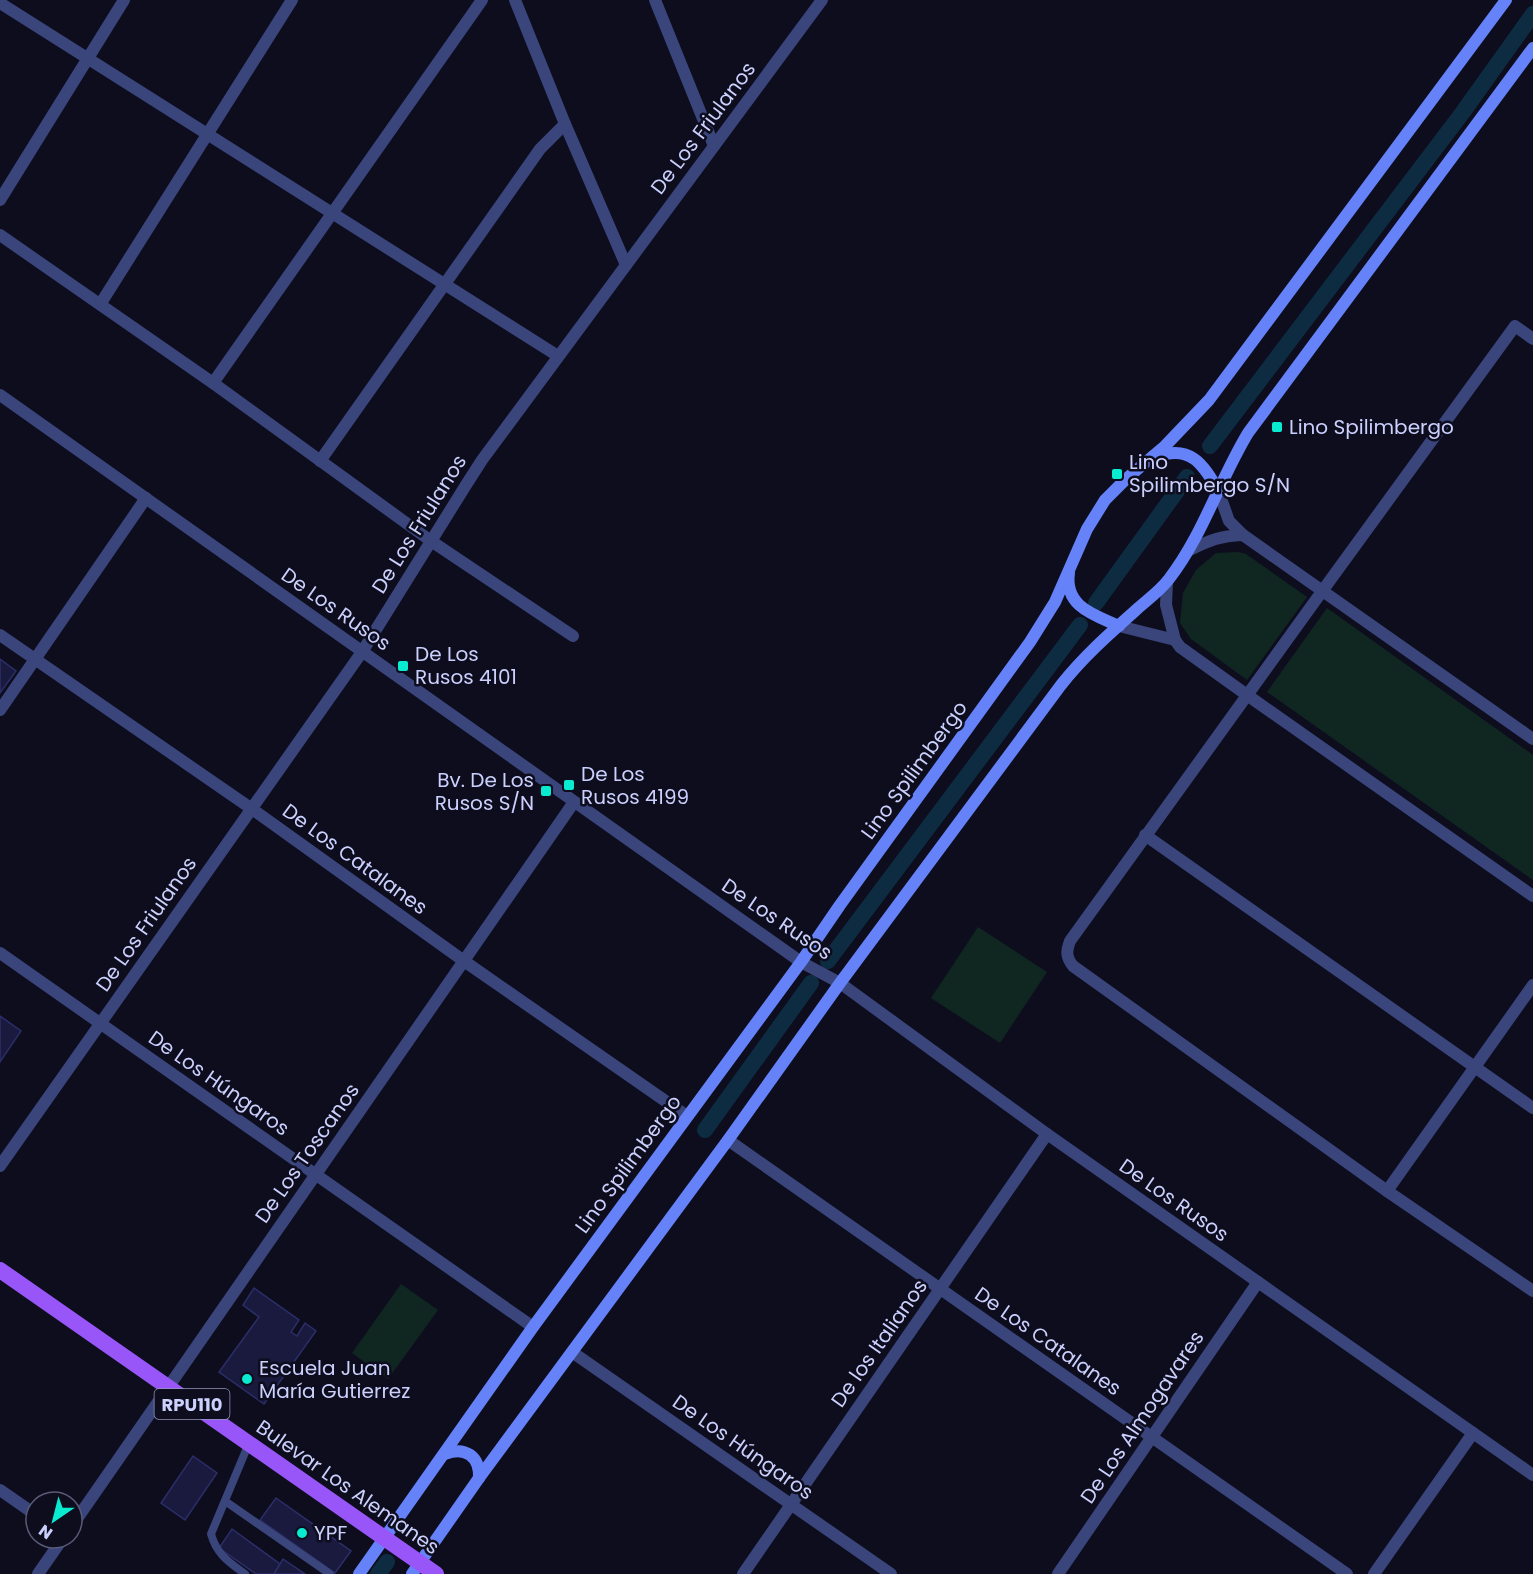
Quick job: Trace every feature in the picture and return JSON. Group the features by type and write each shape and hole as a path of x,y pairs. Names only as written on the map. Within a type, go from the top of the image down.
{"main road":[{"name":"Lino Spilimbergo","path":"360,1574 533,1327 801,962 1030,642 1055,602 1087,529 1105,501 1126,479 1190,422 1221,386 1506,0"},
{"path":"416,1569 479,1478 728,1140 840,983 1061,685 1083,659 1167,582 1190,550 1238,449 1253,426 1533,48"},
{"path":"1151,459 1171,453 1189,455 1202,464 1218,490"},
{"path":"1070,566 1069,587 1078,604 1091,615 1119,626"},
{"name":"Bulevar Los Alemanes","path":"0,1270 385,1539 416,1569 436,1574"},
{"path":"445,1454 462,1451 470,1455 476,1461 479,1478"}],"street":[{"path":"0,200 124,0"},
{"path":"100,303 292,0"},
{"path":"213,383 482,0"},
{"path":"514,0 626,265"},
{"path":"655,0 714,146"},
{"name":"De Los Friulanos","path":"0,1166 362,652 477,468 822,0"},
{"path":"0,3 558,356"},
{"path":"320,461 540,149 565,124"},
{"path":"0,235 213,383 431,541 573,636"},
{"path":"1533,339 1515,326 1145,835 1070,941 1067,949 1067,958 1073,966 1387,1191 1533,1291"},
{"name":"De Los Rusos","path":"0,395 801,962 840,983 1047,1134 1533,1475"},
{"path":"1218,490 1229,521 1243,535 1533,738"},
{"path":"0,710 146,498"},
{"path":"1190,550 1211,539 1243,535"},
{"path":"1167,582 1166,605 1175,640 1180,647 1533,896"},
{"path":"1119,626 1175,640"},
{"name":"De Los Catalanes","path":"0,635 252,809 464,961 687,1116"},
{"name":"De Los Toscanos","path":"84,1509 574,802"},
{"path":"1145,835 1533,1108"},
{"name":"De Los Húngaros","path":"0,953 533,1327"},
{"path":"1387,1191 1533,985"},
{"name":"De los Italianos","path":"743,1574 1047,1134"},
{"name":"De Los Catalanes","path":"728,1140 1347,1574"},
{"name":"De Los Almogavares","path":"1058,1574 1258,1282"},
{"name":"De Los Húngaros","path":"572,1352 891,1574"},
{"path":"1374,1574 1473,1433"},
{"path":"0,1490 24,1507"},
{"path":"38,1574 55,1550"}],"lane":[{"path":"245,1574 226,1560 214,1546 212,1534 249,1443"},
{"path":"225,1501 330,1574"}],"green space":[{"path":"1216,553 1246,554 1307,597 1247,680 1191,639 1180,623 1183,593 1196,570"},
{"path":"1327,608 1533,755 1533,880 1267,692"},
{"path":"978,927 1047,972 1000,1043 931,998"},
{"path":"401,1284 438,1310 388,1379 352,1353"}],"building":[{"path":"0,659 16,671 0,693"},
{"path":"0,1016 21,1031 0,1062"},
{"path":"254,1288 299,1320 291,1332 297,1336 305,1323 316,1331 264,1404 219,1372 259,1317 243,1305"},
{"path":"193,1456 217,1473 185,1520 161,1503"},
{"path":"276,1498 351,1551 335,1573 260,1520"},
{"path":"232,1529 280,1564 274,1574 256,1574 219,1548"},
{"path":"283,1559 305,1574 274,1574"}],"waterway":[{"path":"1210,446 1463,112 1533,14"},
{"path":"1096,603 1187,477"},
{"path":"828,961 1080,625"},
{"path":"705,1130 811,983"},
{"path":"378,1574 387,1562"}],"place":[{"name":"Lino Spilimbergo","path":"1277,427"},
{"name":"Lino Spilimbergo S/N","path":"1117,474"},
{"name":"De Los Rusos 4101","path":"403,666"},
{"name":"De Los Rusos 4199","path":"569,785"},
{"name":"Bv. De Los Rusos S/N","path":"546,791"},
{"name":"Escuela Juan María Gutierrez","path":"247,1379"},
{"name":"YPF","path":"302,1533"}]}
